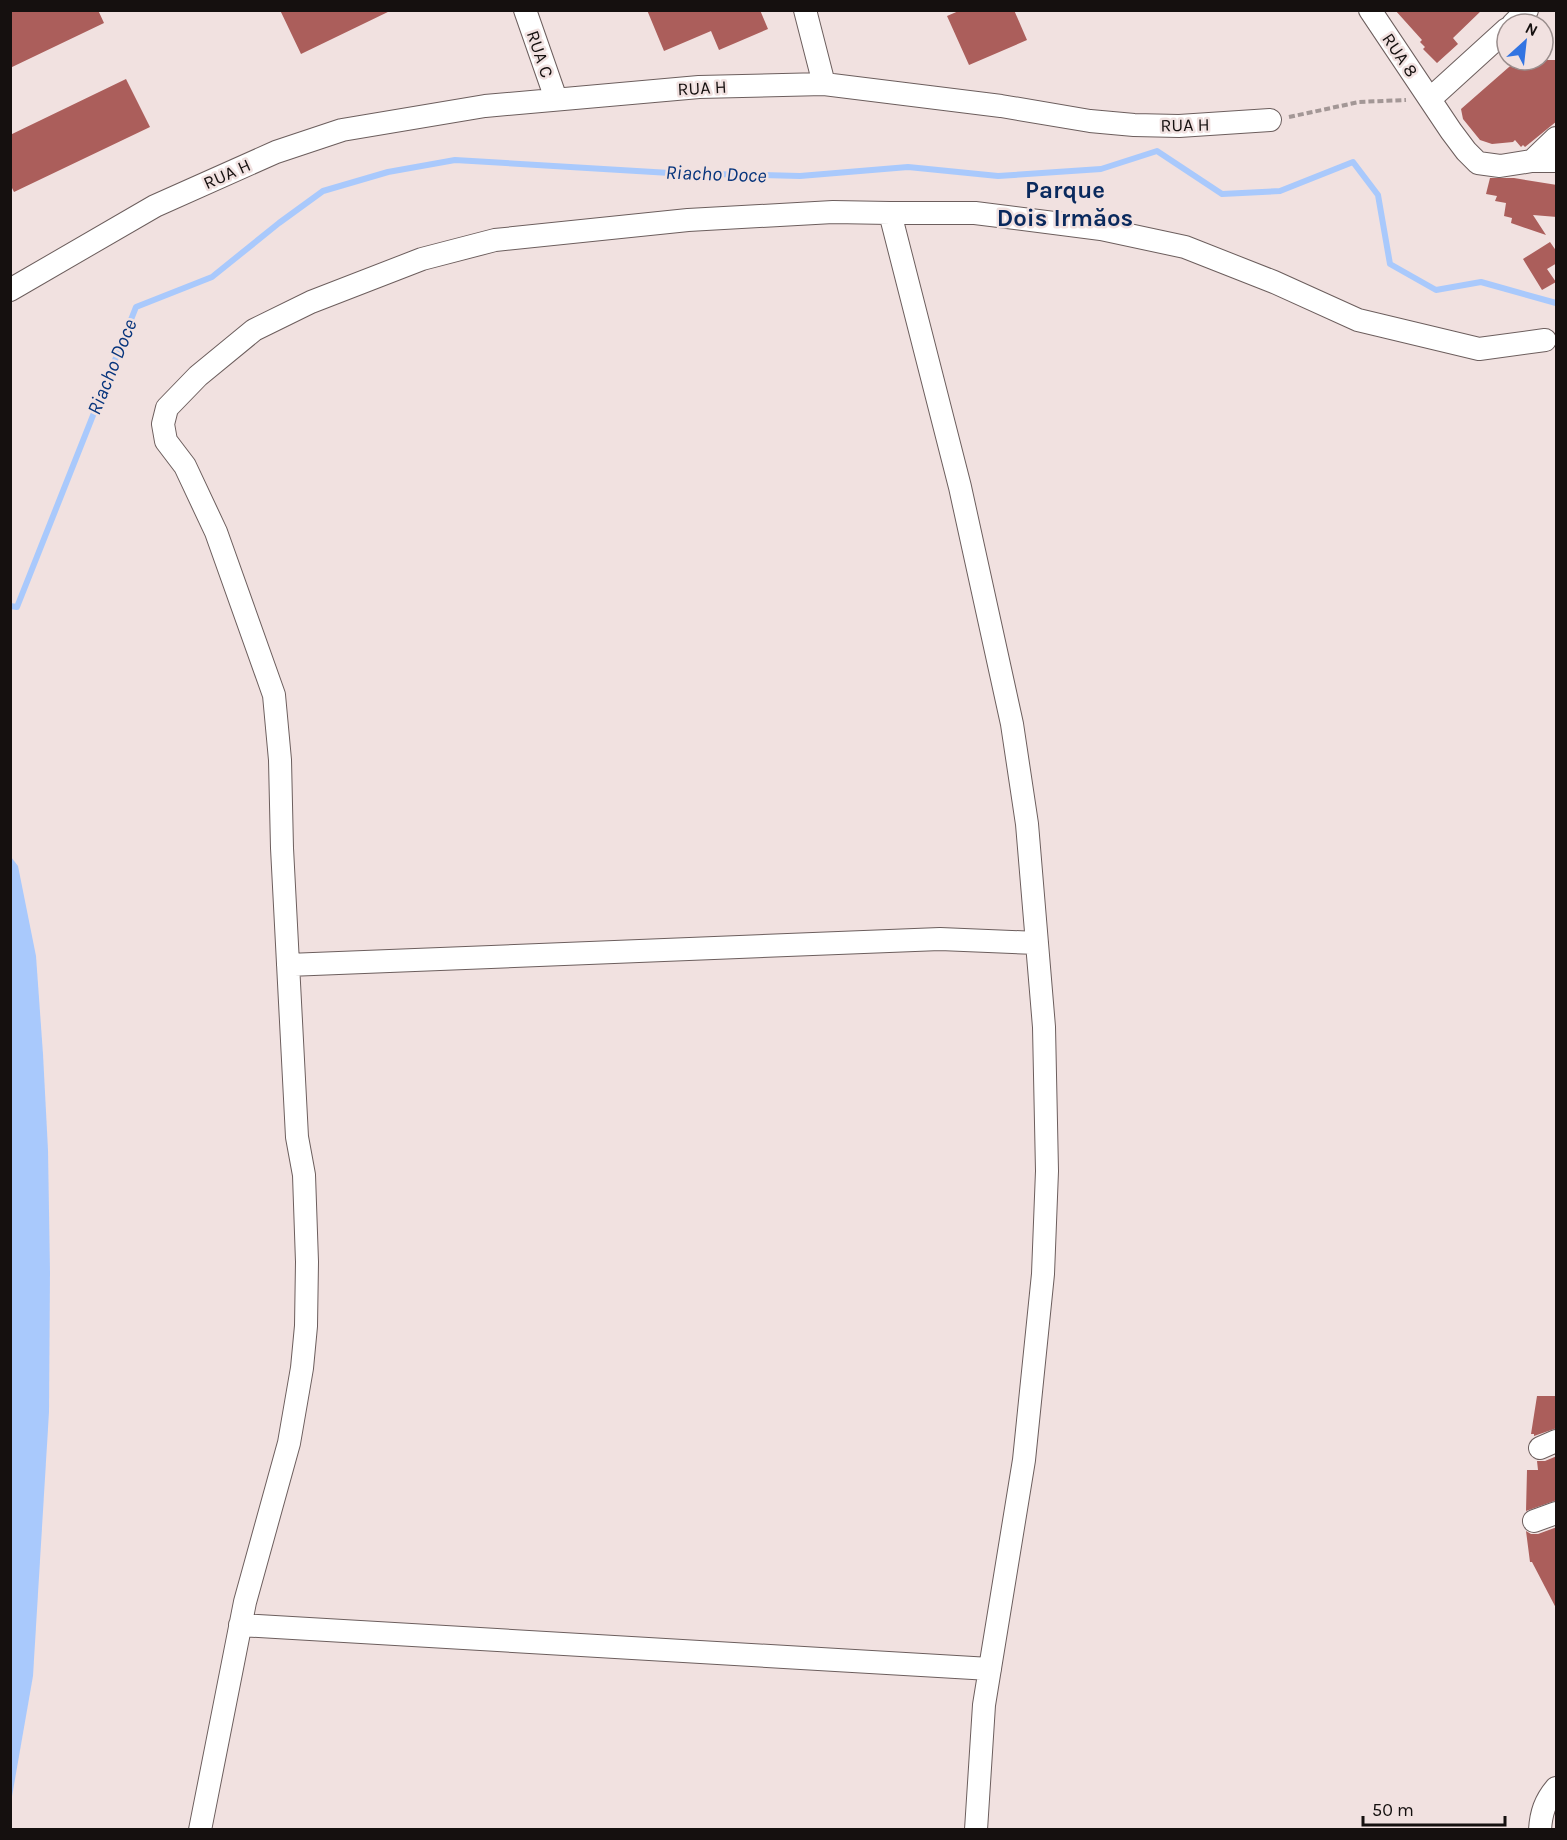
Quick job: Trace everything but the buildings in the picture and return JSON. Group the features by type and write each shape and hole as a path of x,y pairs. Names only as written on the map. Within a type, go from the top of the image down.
{"street":[{"name":"RUA C","path":"525,10 556,99"},
{"path":"805,10 824,84"},
{"name":"RUA 8","path":"1370,10 1466,151 1479,163 1500,166 1532,161"},
{"path":"1430,99 1495,40"},
{"name":"RUA H","path":"10,290 155,206 276,152 342,130 485,106 699,87 824,84 1001,106 1090,121 1134,125 1179,126 1270,120"},
{"path":"1532,161 1557,138"},
{"path":"1532,161 1557,161"},
{"path":"200,1830 240,1625 289,1443 302,1368 306,1326 307,1262 304,1175 297,1137 282,848 280,760 274,695 216,532 185,466 166,441 163,424 167,408 198,376 254,330 310,302 422,259 495,240 688,220 833,212 975,213 1101,229 1185,247 1274,282 1358,320 1479,349 1545,340"},
{"path":"890,213 960,487 1012,724 1027,824 1044,1027 1047,1159 1043,1274 1024,1460 983,1716 976,1830"},
{"path":"288,965 940,939 1037,943"},
{"path":"1534,1521 1557,1513"},
{"path":"240,1625 990,1669"},
{"path":"1540,1830 1547,1799 1557,1788"}],"path":[{"path":"1270,120 1359,102 1430,99"}],"water":[{"path":"11,857 18,866 36,956 48,1150 50,1272 49,1412 33,1676 11,1802"}],"waterway":[{"name":"Riacho Doce","path":"10,606 17,607 136,307 212,277 323,191 388,172 455,160 670,173 800,176 908,167 998,176 1101,169 1157,151 1222,194 1280,191 1353,162 1378,195 1390,264 1436,290 1481,282 1556,303"}],"district":[{"name":"Parque Dois Irmăos","path":"1065,204"}]}
